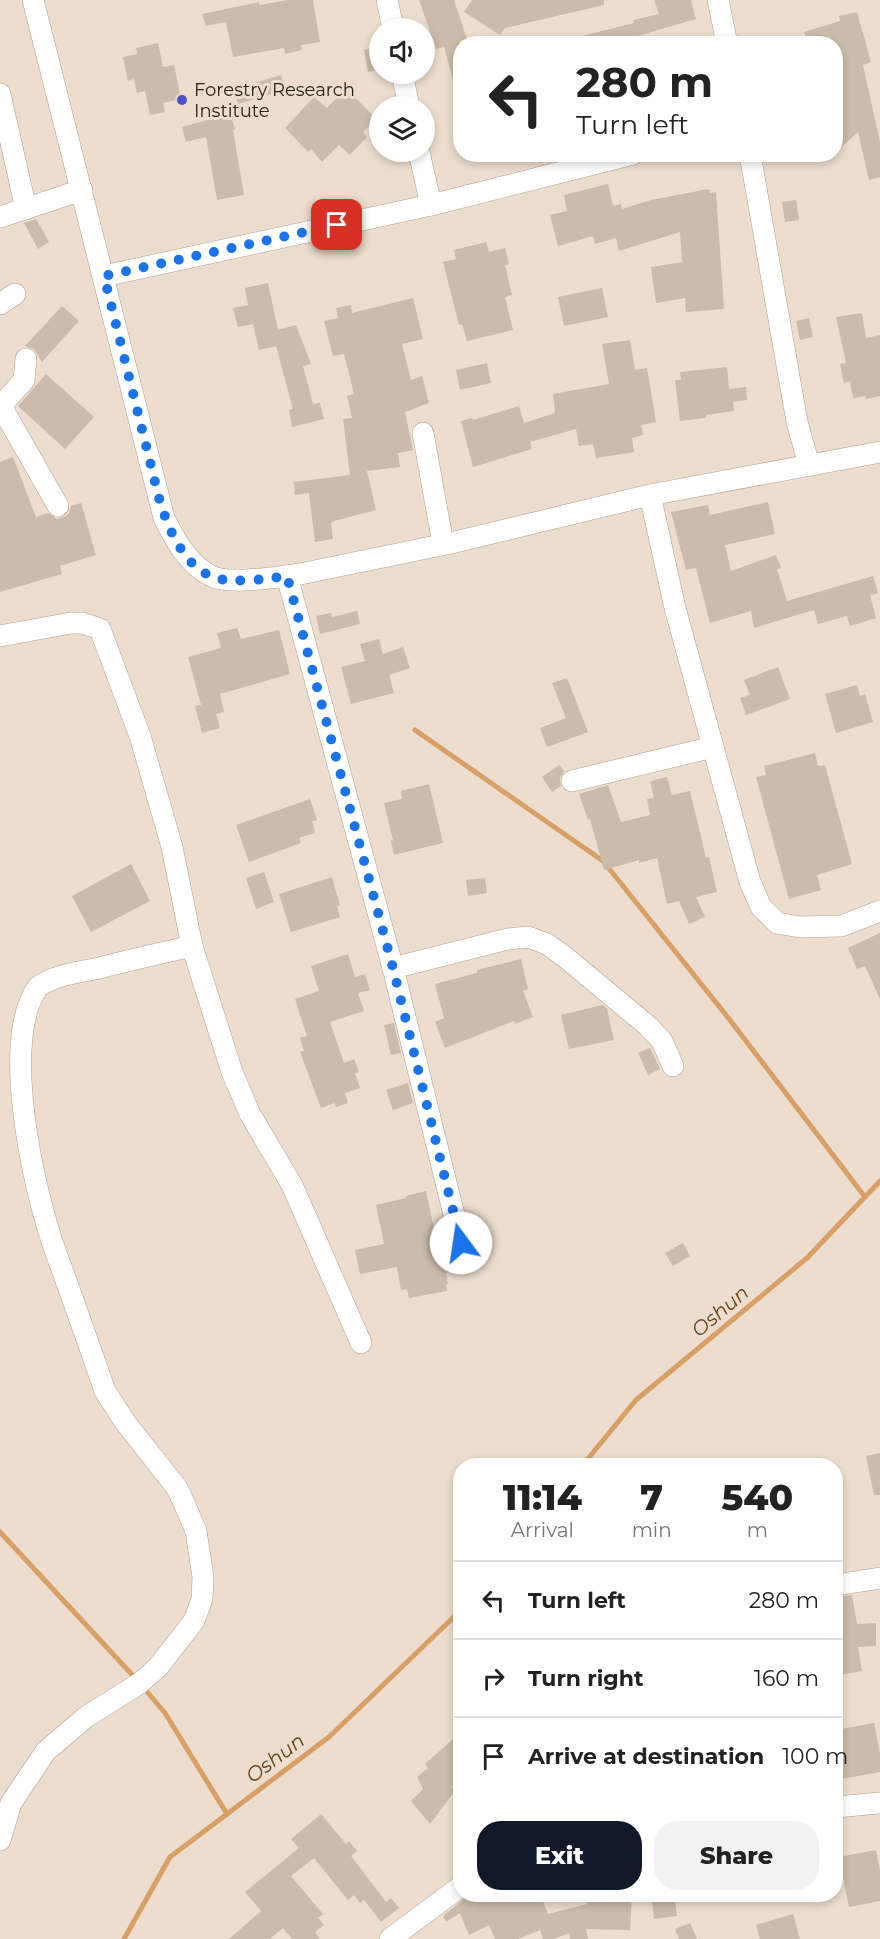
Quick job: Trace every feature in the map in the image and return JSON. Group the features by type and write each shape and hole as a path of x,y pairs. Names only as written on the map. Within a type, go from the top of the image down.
{"street":[{"path":"33,0 162,508 172,535 181,549 200,569 213,577 232,580 287,576 443,544 650,495 880,452"},
{"path":"387,0 391,18"},
{"path":"718,0 726,36"},
{"path":"0,94 26,209"},
{"path":"421,162 430,204"},
{"path":"104,276 430,204 601,162"},
{"path":"751,162 797,422 809,465"},
{"path":"0,217 81,190"},
{"path":"26,359 24,380 0,406 58,506"},
{"path":"423,434 443,544"},
{"path":"650,495 675,608 750,882 761,907 777,923 800,927 841,926 880,911"},
{"path":"287,576 393,968 461,1243"},
{"path":"0,636 70,623 82,623 100,629 140,736 172,847 192,946 232,1072 250,1114 292,1185 361,1343"},
{"path":"572,781 714,747"},
{"path":"393,968 508,939 528,937 547,944 565,957 648,1026 662,1041 673,1066"},
{"path":"0,1840 11,1803 46,1751 86,1718 140,1683 158,1667 194,1622 202,1599 203,1577 196,1532 177,1488 125,1422 105,1391 22,1157 10,1104 6,1057 14,1020 25,998 40,986 68,975 192,946"},
{"path":"843,1584 880,1578"},
{"path":"843,1806 880,1803"},
{"path":"390,1939 453,1892"}],"building":[{"path":"288,0 313,0 320,42 301,45 302,50 285,54 284,48 233,57 226,22 206,26 202,14 259,2 259,5"},
{"path":"419,0 454,0 466,36 453,36 453,80 444,47 436,49 435,18 425,18"},
{"path":"472,0 604,0 604,5 505,28 500,35 464,12"},
{"path":"654,0 691,0 696,19 637,36 582,36 634,23 633,20 659,14"},
{"path":"857,12 871,62 863,65 880,142 880,177 869,180 858,132 843,146 843,36 805,36 804,32 840,21 839,16"},
{"path":"158,43 163,67 174,65 181,99 163,103 165,112 150,115 145,91 137,93 134,79 128,81 123,57 137,54 136,48"},
{"path":"369,49 369,72 368,72 364,50"},
{"path":"281,75 285,90 238,104 234,89"},
{"path":"346,88 369,112 369,126 363,132 367,137 350,155 339,145 322,162 311,149 308,152 285,128 314,97 327,108"},
{"path":"230,114 235,129 233,130 244,195 217,200 206,137 186,142 182,127"},
{"path":"608,184 613,206 621,204 622,209 651,200 709,189 710,193 716,192 724,309 686,312 685,298 656,303 651,267 682,262 680,232 619,251 616,238 595,244 593,236 558,246 550,215 567,211 564,195"},
{"path":"796,200 799,220 785,222 782,202"},
{"path":"36,219 49,242 38,249 24,223"},
{"path":"486,242 489,252 505,248 509,264 505,265 512,295 505,297 513,330 467,341 462,324 459,325 443,262 456,259 454,250"},
{"path":"268,283 278,330 296,325 311,364 303,366 313,404 320,403 324,419 292,427 289,410 293,409 276,346 259,350 253,324 238,327 233,308 248,305 245,288"},
{"path":"602,288 608,317 564,326 558,297"},
{"path":"413,298 423,339 402,344 411,380 422,376 429,403 405,412 413,450 398,453 400,467 367,471 376,510 334,521 331,523 333,539 315,542 309,493 295,495 294,482 350,475 343,419 352,418 347,396 354,394 344,354 333,356 324,321 338,318 336,308 351,305 352,313"},
{"path":"62,306 79,321 42,362 34,349 25,346"},
{"path":"862,313 866,338 880,335 880,396 866,399 865,396 853,398 850,381 844,383 840,364 846,363 836,317"},
{"path":"809,318 813,337 800,340 796,321"},
{"path":"630,340 635,370 647,368 656,422 641,425 643,435 632,438 634,452 596,458 593,444 579,446 576,429 530,442 532,449 473,467 461,421 472,418 473,420 519,406 524,423 555,413 553,394 609,384 602,344"},
{"path":"487,363 491,383 460,390 456,370"},
{"path":"727,367 729,389 746,387 747,400 733,402 734,411 680,421 675,380 681,380 680,372"},
{"path":"46,374 94,417 65,449 18,406"},
{"path":"13,457 36,517 48,513 57,519 64,517 69,513 71,506 81,503 96,555 60,566 62,574 0,592 0,462"},
{"path":"768,502 775,534 725,545 731,571 776,555 781,568 777,569 787,601 873,576 878,593 870,595 876,618 850,626 847,616 818,624 814,610 754,628 751,611 710,623 696,568 686,570 671,512 708,505 710,515"},
{"path":"357,611 360,624 320,634 316,616 331,613 332,617"},
{"path":"237,628 241,639 279,630 290,674 220,694 224,712 216,714 220,728 202,733 195,706 201,705 188,657 221,648 217,633"},
{"path":"379,639 383,654 403,647 410,668 389,675 394,693 351,704 341,667 365,661 360,644"},
{"path":"778,667 790,699 746,715 740,698 750,695 744,680"},
{"path":"567,678 588,732 547,747 540,728 566,718 552,683"},
{"path":"857,685 860,696 865,694 873,722 836,733 825,694"},
{"path":"815,753 818,766 825,765 852,864 817,875 821,890 789,899 756,777 766,775 764,766"},
{"path":"559,765 564,771 560,778 561,786 552,792 542,777"},
{"path":"667,777 672,795 690,791 706,858 709,857 717,892 696,897 705,917 689,924 679,901 667,904 657,858 639,863 639,860 604,870 590,819 588,820 579,794 608,785 621,822 650,815 647,799 654,798 650,781"},
{"path":"429,784 443,843 394,855 391,841 393,840 384,803 402,799 401,791"},
{"path":"310,799 317,820 312,821 315,833 299,838 301,843 249,862 236,825"},
{"path":"131,864 150,901 91,932 72,896"},
{"path":"264,872 274,902 256,909 246,878"},
{"path":"332,877 340,905 337,906 340,917 291,932 279,894"},
{"path":"485,878 487,893 468,896 466,880"},
{"path":"880,933 880,999 865,966 857,969 848,948"},
{"path":"348,954 355,977 365,974 370,990 358,993 364,1011 330,1022 344,1063 354,1059 359,1072 355,1073 360,1088 345,1093 348,1103 336,1107 334,1103 321,1108 300,1052 304,1051 300,1038 307,1036 295,999 319,991 311,966"},
{"path":"521,959 528,989 523,991 533,1017 515,1024 514,1021 445,1048 435,1022 444,1018 435,984"},
{"path":"603,1005 607,1009 614,1040 569,1049 561,1015"},
{"path":"394,1023 401,1053 391,1055 384,1025"},
{"path":"650,1048 660,1069 648,1075 638,1053"},
{"path":"408,1083 413,1103 393,1110 386,1090"},
{"path":"426,1191 439,1253 450,1249 459,1255 462,1268 446,1273 447,1291 409,1298 407,1289 401,1290 397,1267 360,1274 355,1250 384,1244 376,1205"},
{"path":"683,1243 690,1256 673,1266 665,1253"},
{"path":"880,1453 880,1495 874,1495 866,1456"},
{"path":"852,1595 857,1624 876,1623 876,1646 858,1647 862,1671 843,1675 843,1596"},
{"path":"874,1723 880,1753 880,1772 843,1779 843,1729"},
{"path":"453,1739 453,1785 451,1787 453,1794 430,1824 411,1801 423,1789 417,1777 428,1768 425,1764"},
{"path":"321,1814 346,1844 349,1841 357,1851 351,1856 386,1902 391,1898 399,1908 381,1922 364,1900 360,1903 354,1895 348,1900 314,1858 291,1876 323,1914 318,1918 324,1925 315,1932 320,1939 292,1939 283,1928 270,1939 229,1939 261,1911 245,1892 299,1848 291,1839"},
{"path":"876,1850 880,1871 880,1901 849,1907 843,1877 843,1856"},
{"path":"460,1902 543,1902 548,1914 587,1904 587,1902 632,1902 630,1930 586,1929 588,1939 570,1939 569,1933 554,1939 543,1939 540,1930 518,1939 495,1939 489,1925 469,1935 460,1913 446,1922 443,1916"},
{"path":"652,1902 675,1902 677,1916 654,1919"},
{"path":"793,1914 800,1939 760,1939 756,1925"},
{"path":"690,1923 697,1939 679,1939 675,1929"}],"waterway":[{"path":"415,730 603,861 730,1020 865,1197"},
{"name":"Oshun","path":"589,1458 636,1400 807,1258 880,1181"},
{"path":"0,1532 138,1681"},
{"name":"Oshun","path":"124,1939 170,1857 329,1737 453,1618"},
{"path":"144,1688 165,1713 227,1814"}],"place":[{"name":"Forestry Research Institute","path":"182,100"}],"route":[{"path":"337,225 104,276 164,518 172,535 190,560 213,577 232,580 287,576 393,968 461,1243"}]}
